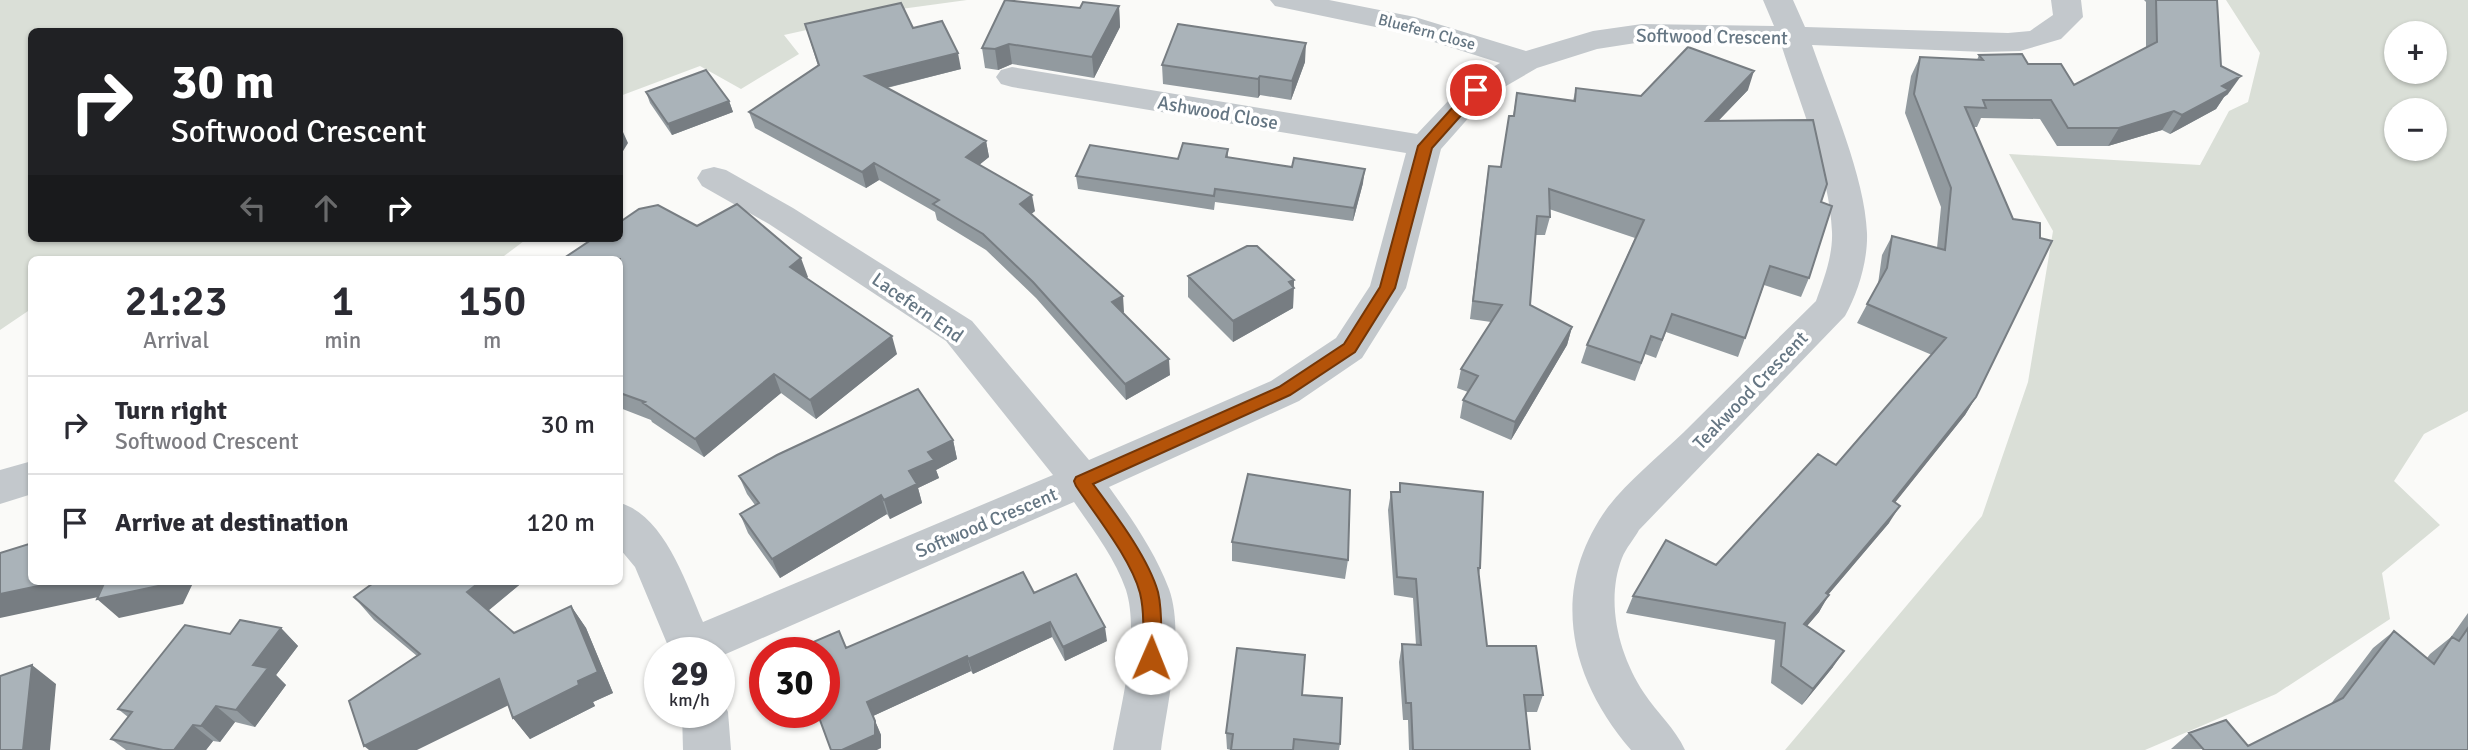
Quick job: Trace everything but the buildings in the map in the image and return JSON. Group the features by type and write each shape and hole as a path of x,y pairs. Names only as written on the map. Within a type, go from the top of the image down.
{"street":[{"name":"Bluefern Close","path":"1285,0 1415,26 1526,61"},
{"name":"Teakwood Crescent","path":"1661,750 1635,723 1608,676 1595,628 1592,596 1601,558 1624,518 1832,307 1844,273 1850,235 1844,192 1794,37 1778,0"},
{"name":"Softwood Crescent","path":"724,637 1284,391 1349,348 1388,288 1425,146 1476,90 1526,61 1593,40 1642,33 1699,32 1984,43 2019,41 2041,37 2057,30 2068,16 2066,0"},
{"name":"Ashwood Close","path":"1012,77 1425,146"},
{"name":"Lacefern End","path":"715,178 781,216 959,331 1082,481 1123,540 1148,592 1152,619 1151,658 1137,750"},
{"path":"0,487 28,478"},
{"path":"623,523 652,556 688,637"},
{"path":"706,728 707,750"}],"shaded area":[{"path":"0,0 967,0 901,9 784,35 799,54 741,89 700,66 623,95 623,28 28,28 28,242 523,242 504,256 28,256 28,311 0,330"},
{"path":"2226,0 2468,0 2468,411 2424,434 2394,481 2440,525 2382,573 2390,619 2276,694 2145,750 1785,750 1982,516 2028,382 2053,231 2009,154 2200,165 2229,111 2248,102 2260,53"}],"route":[{"path":"1151,658 1152,619 1148,592 1123,540 1082,481 1284,391 1349,348 1388,288 1425,146 1476,90"}]}
